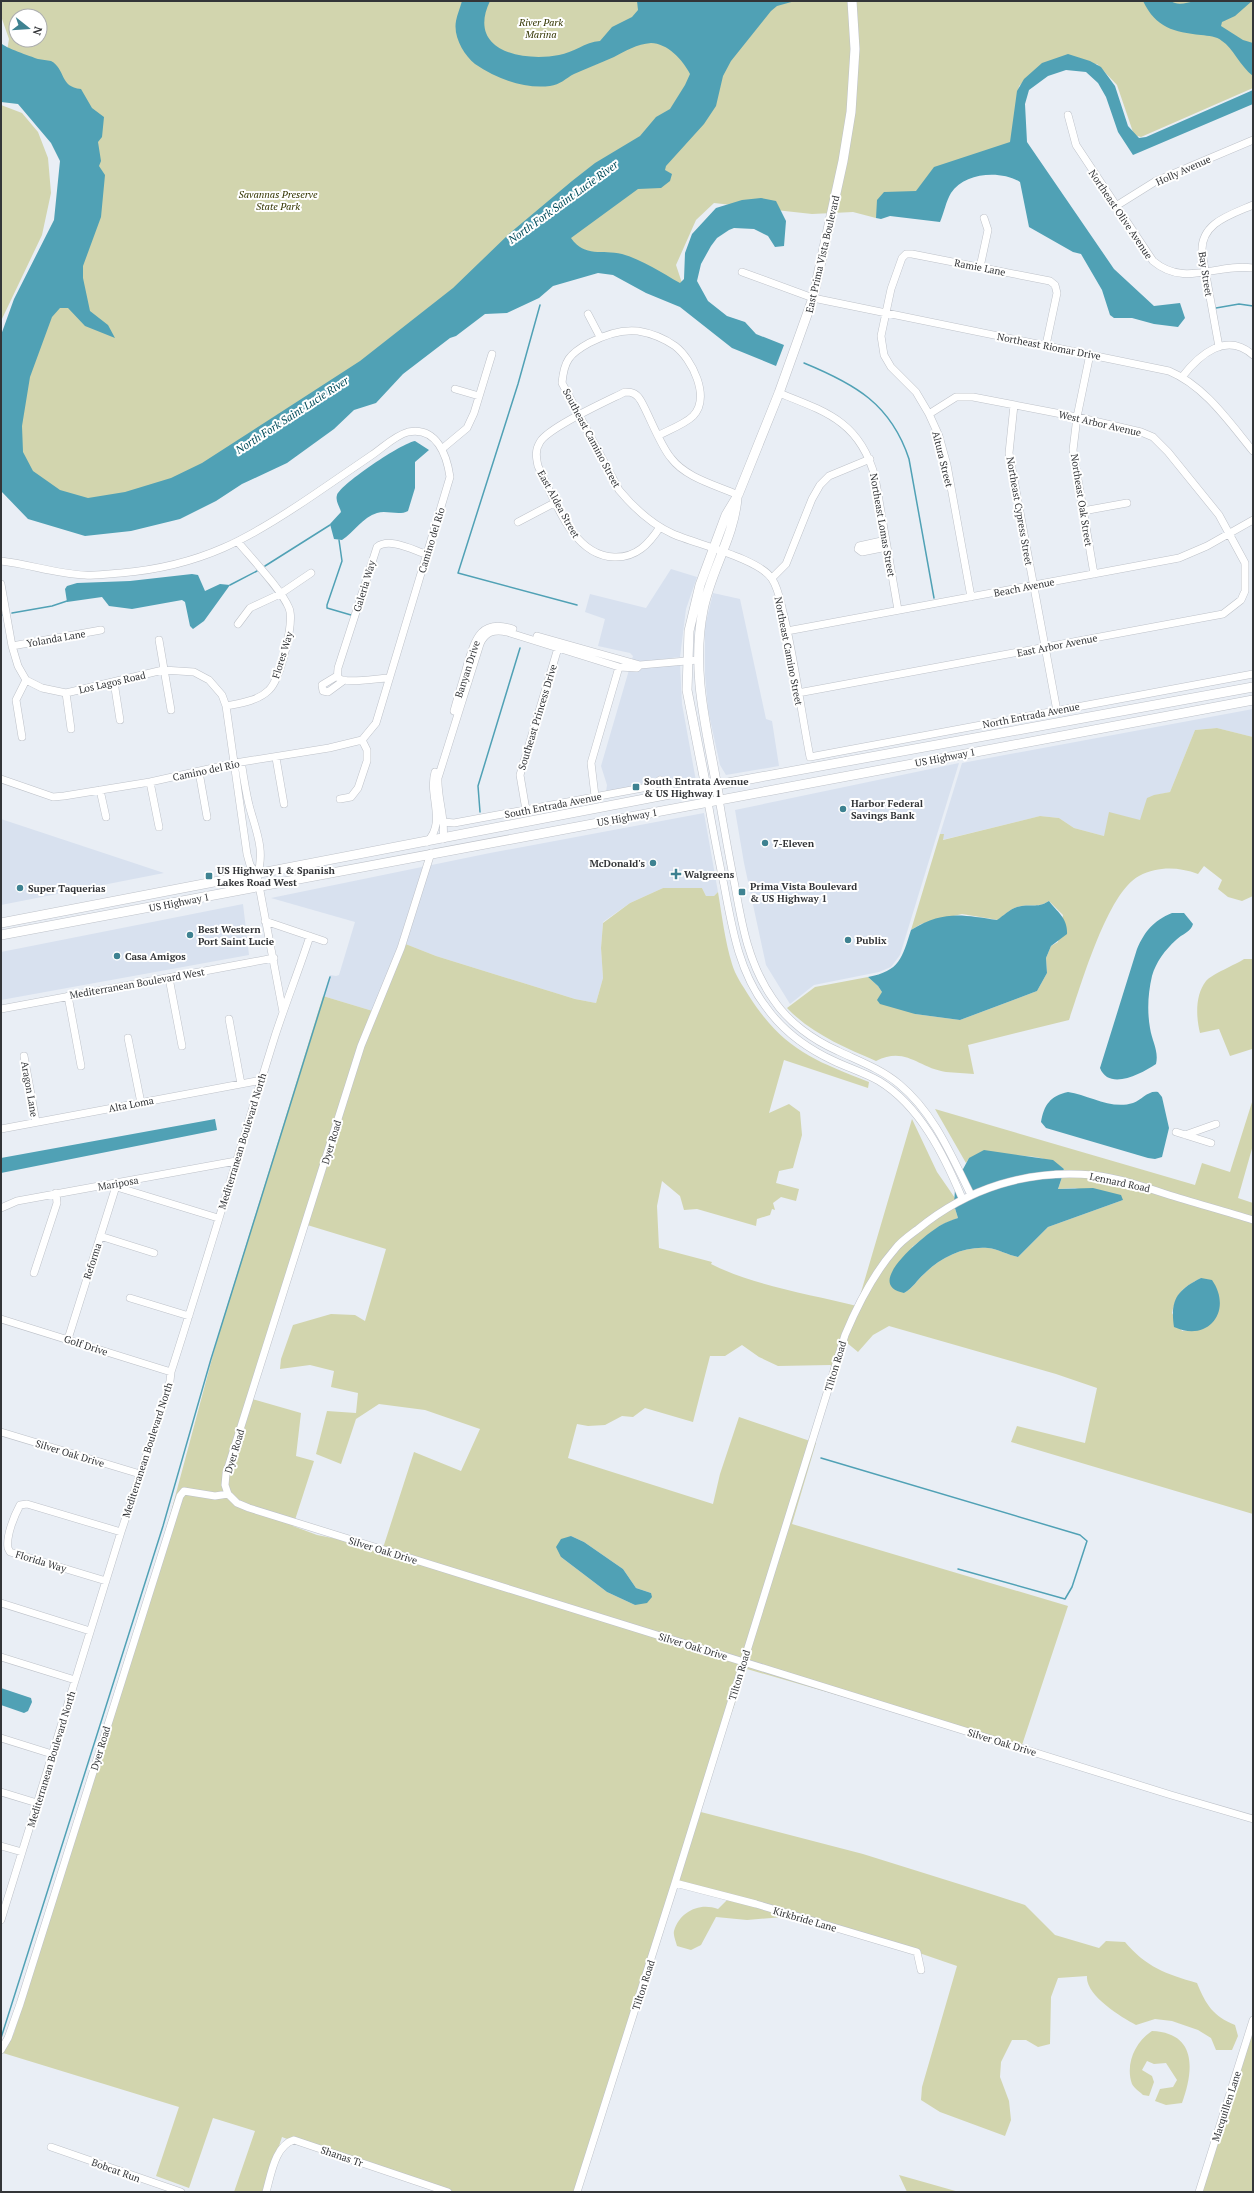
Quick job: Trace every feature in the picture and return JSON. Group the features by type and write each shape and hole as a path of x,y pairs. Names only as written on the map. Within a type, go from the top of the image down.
{"main road":[{"name":"East Prima Vista Boulevard","path":"719,799 699,691 699,630 726,515 738,494 779,393 813,298 849,126 855,49 852,1"},
{"name":"East Prima Vista Boulevard","path":"708,802 687,690 687,659 689,630 694,607 700,586 717,551"},
{"name":"US Highway 1","path":"1,923 257,875 676,793 1253,687"},
{"name":"US Highway 1","path":"1,935 431,853 1253,700"},
{"path":"1029,741 1032,735 1044,726"},
{"path":"1006,746 1020,736 1024,730"},
{"path":"431,853 458,836"},
{"path":"414,857 443,839"},
{"path":"42,928 45,921 57,912"},
{"path":"24,931 33,923 36,916"}],"street":[{"name":"Northeast Olive Avenue","path":"1068,115 1076,145 1153,261 1163,269 1173,274 1187,275 1234,267 1253,268"},
{"name":"Holly Avenue","path":"1116,206 1156,181 1253,140"},
{"name":"Bay Street","path":"1219,346 1202,249 1208,230 1222,219 1253,206"},
{"path":"980,267 988,230 984,218"},
{"name":"Ramie Lane","path":"886,313 899,266 906,254 916,254 1050,281 1055,285 1057,293 1046,345"},
{"name":"Northeast Riomar Drive","path":"742,272 813,298 1152,366 1182,377 1206,396 1253,451"},
{"name":"Altura Street","path":"886,313 881,336 884,354 890,366 916,392 929,414 939,436 947,464 971,597"},
{"path":"588,314 600,337"},
{"name":"Southeast Camino Street","path":"659,435 693,416 700,404 701,389 695,374 675,346 655,336 638,331 620,331 600,337 575,351 567,359 563,371 562,383 619,490 631,504 660,527 717,551"},
{"path":"1182,377 1196,360 1205,352 1219,346 1234,346 1253,355"},
{"path":"1,561 17,563 40,569 93,575 159,569 196,559 238,542 313,495 393,439 409,432 424,434 432,438 443,448 467,428 492,354"},
{"name":"Northeast Oak Street","path":"1090,354 1077,417 1074,457 1094,574"},
{"path":"455,389 479,396"},
{"name":"East Aldea Street","path":"659,435 637,395 631,392 625,392 548,434 537,449 536,456 538,466 575,536 581,544 592,552 607,557 618,557 637,552 652,539 660,527"},
{"name":"Northeast Lomas Street","path":"779,393 827,412 839,420 854,433 870,460 875,477 898,610"},
{"name":"West Arbor Avenue","path":"929,414 956,397 973,397 1077,417 1141,432 1153,437 1168,452 1219,514 1229,533"},
{"name":"Northeast Cypress Street","path":"1014,405 1009,453 1057,710"},
{"path":"659,435 670,458 680,467 697,477 738,494"},
{"name":"Camino del Rio","path":"1,779 53,797 150,782 235,764 329,748 362,740 376,723 450,477 443,448"},
{"path":"717,551 748,562 762,569 772,578 786,564 812,500 820,485 829,476 870,460"},
{"path":"518,522 556,502"},
{"path":"1083,511 1127,503"},
{"name":"Beach Avenue","path":"787,632 1180,558 1207,546 1253,520"},
{"name":"East Arbor Avenue","path":"798,693 1223,614 1241,600 1245,591 1246,580 1245,563 1229,533"},
{"name":"Flores Way","path":"226,706 254,700 270,690 274,682 291,625 290,609 280,594 238,542"},
{"name":"Galeria Way","path":"389,678 348,682 340,678 377,547 381,544 389,543 426,554"},
{"path":"238,624 250,608 280,594 310,573"},
{"name":"Northeast Camino Street","path":"772,578 787,632 810,757"},
{"path":"1,584 12,646 18,666 26,680 16,700 22,737"},
{"name":"Yolanda Lane","path":"12,646 101,630"},
{"name":"Banyan Drive","path":"427,842 437,828 439,811 436,779 478,640 489,633 496,631 528,636 640,665 687,659 698,660"},
{"name":"Banyan Drive","path":"528,636 558,648 619,667 637,668 640,665"},
{"path":"159,640 171,710"},
{"name":"Southeast Princess Drive","path":"526,810 520,776 558,648"},
{"path":"585,811 595,796 591,762 619,667"},
{"name":"Los Lagos Road","path":"26,680 42,688 66,693 163,670 194,672 209,680 222,695 226,706 235,764 234,771 247,854 250,865 257,875"},
{"name":"North Entrada Avenue","path":"810,757 1253,674"},
{"path":"114,682 120,720"},
{"path":"66,693 71,729"},
{"path":"340,798 351,797 358,788 368,756 362,740"},
{"path":"276,758 284,804"},
{"name":"Los Lagos Road","path":"235,764 242,768 249,805 258,833 262,863 257,875"},
{"path":"199,772 207,817"},
{"name":"South Entrada Avenue","path":"444,822 454,823 653,786 660,780 664,786 676,793"},
{"path":"150,782 159,827"},
{"path":"100,790 106,817"},
{"name":"East Prima Vista Boulevard","path":"719,799 743,930 749,955 763,984 780,1008 813,1037 885,1074 899,1083 928,1114 940,1133 971,1195"},
{"name":"East Prima Vista Boulevard","path":"708,802 732,929 740,959 753,988 766,1008 781,1024 808,1046 879,1082 906,1104 923,1124 943,1158 962,1198"},
{"name":"Banyan Drive","path":"439,811 444,822 443,839"},
{"name":"Dyer Road","path":"1,2050 8,2038 20,2004 180,1496 184,1491 215,1496 228,1494 225,1485 226,1474 361,1046 401,948 431,853"},
{"path":"257,875 265,921 274,958 283,1014"},
{"path":"265,921 324,941"},
{"name":"Mediterranean Boulevard North","path":"1,1920 121,1532 140,1474 145,1464 170,1381 171,1372 218,1218 283,1014 293,989 310,936"},
{"name":"Mediterranean Boulevard West","path":"1,1009 274,958"},
{"path":"169,978 182,1046"},
{"path":"68,996 81,1066"},
{"path":"229,1019 241,1084"},
{"path":"128,1038 140,1103"},
{"name":"Aragon Lane","path":"24,1056 36,1122"},
{"path":"879,1082 885,1074"},
{"name":"Alta Loma","path":"1,1129 262,1080"},
{"path":"1185,1135 1216,1124"},
{"path":"1176,1132 1212,1143"},
{"name":"Mariposa","path":"1,1208 18,1201 236,1161"},
{"name":"Lennard Road","path":"962,1198 1000,1184 1026,1178 1065,1174 1094,1175 1146,1187 1253,1220"},
{"path":"116,1183 120,1188 218,1218"},
{"name":"Reforma","path":"68,1339 116,1183"},
{"path":"34,1273 57,1203 56,1194"},
{"name":"Tilton Road","path":"577,2192 675,1883 845,1335 856,1307 871,1281 896,1247 935,1214 962,1198"},
{"path":"100,1236 154,1253"},
{"path":"130,1298 189,1316"},
{"name":"Golf Drive","path":"1,1319 171,1372"},
{"name":"Silver Oak Drive","path":"1,1432 140,1474"},
{"name":"Silver Oak Drive","path":"228,1494 249,1508 1164,1793 1253,1818"},
{"name":"Florida Way","path":"106,1581 10,1552 8,1548 8,1541 16,1514 20,1505 28,1504 121,1532"},
{"path":"1,1603 90,1631"},
{"path":"1,1657 75,1680"},
{"path":"1,1738 52,1754"},
{"path":"1,1792 37,1803"},
{"path":"1,1846 22,1852"},
{"name":"Kirkbride Lane","path":"675,1883 763,1906 917,1952 921,1970"},
{"name":"Macquillen Lane","path":"1199,2192 1253,2020"},
{"name":"Shanas Tr","path":"266,2192 280,2150 286,2142 294,2140 448,2192"},
{"name":"Bobcat Run","path":"51,2147 180,2192"}],"shaded area":[{"path":"671,569 697,577 686,609 680,657 641,662 632,659 633,656 630,653 598,646 605,619 585,612 590,594 646,608"},
{"path":"713,593 740,599 766,719 772,721 779,766 726,775 720,765 708,710 705,674 705,626"},
{"path":"680,663 682,704 696,781 667,786 659,777 652,783 606,792 607,785 601,766 629,670"},
{"path":"1253,709 1253,737 1217,728 1195,730 1170,792 1156,795 1140,820 1104,836 1074,828 1059,818 1040,816 942,840 943,834 940,834 962,763"},
{"path":"959,763 900,955 891,967 879,972 814,985 790,1004 766,965 744,863 735,810"},
{"path":"704,813 718,892 714,896 706,896 702,888 663,888 630,903 603,922 601,948 603,978 596,1003 575,999 436,956 403,943 376,1012 323,996 330,975 339,975 355,922 271,898 490,853"},
{"path":"1,819 164,873 1,905"},
{"path":"243,904 249,955 1,1000 1,952"}],"green space":[{"name":"Savannas Preserve State Park","path":"1,1 1253,1 1253,88 1141,137 1134,135 1117,85 1097,64 1041,66 1019,86 1011,144 920,193 882,195 876,218 853,212 812,214 714,203 696,220 676,265 684,289 586,260 564,241 172,506 54,505 8,448 86,145 5,63 8,45 8,48 48,48 48,8 8,8 8,36 1,16"},
{"path":"1,105 22,113 38,132 48,158 51,193 42,235 1,321"},
{"path":"1217,728 1253,737 1253,896 1242,901 1228,897 1218,889 1222,880 1204,866 1198,874 1176,869 1161,869 1139,876 1127,886 1116,901 1106,920 1096,942 1069,1020 968,1045 974,1074 936,1070 904,1057 886,1057 876,1061 840,1045 818,1033 787,1008 815,987 868,977 882,992 915,1014 960,1020 1037,991 1047,973 1046,958 1051,946 1058,942 1063,915 1049,901 1040,905 1014,908 998,920 962,914 921,924 911,930 940,834 944,834 943,840 1040,816 1059,818 1074,828 1104,836 1109,812 1140,820 1147,798 1170,792 1195,730"},
{"path":"663,888 702,888 706,896 714,896 718,892 733,968 749,996 762,1014 774,1029 801,1051 831,1067 869,1082 868,1088 784,1060 769,1113 789,1104 800,1112 802,1135 793,1168 779,1171 776,1183 799,1189 796,1201 781,1197 773,1203 775,1210 772,1209 770,1215 757,1219 756,1226 697,1209 684,1210 680,1196 662,1181 657,1206 659,1248 712,1262 711,1264 728,1272 764,1284 857,1306 912,1119 937,1172 955,1198 954,1205 958,1218 941,1225 912,1247 904,1293 938,1262 953,1254 970,1249 988,1248 1018,1257 1048,1227 1123,1200 1075,1188 1058,1189 1062,1177 1093,1178 1121,1183 1253,1223 1253,1514 1011,1442 1017,1426 1085,1443 1097,1388 1056,1374 889,1326 873,1335 858,1352 846,1342 838,1368 830,1365 778,1366 759,1357 742,1345 725,1356 710,1356 693,1422 645,1408 633,1417 622,1416 605,1425 588,1426 577,1424 568,1458 713,1504 720,1474 739,1417 816,1443 792,1524 1068,1606 1021,1748 747,1669 697,1811 863,1854 1025,1905 1055,1935 1099,1948 1106,1941 1125,1942 1133,1951 1149,1964 1166,1973 1197,1983 1207,2004 1221,2018 1235,2025 1238,2036 1232,2050 1216,2050 1211,2038 1198,2030 1172,2021 1155,2019 1136,2025 1113,2011 1098,1998 1088,1983 1087,1976 1058,1978 1051,1997 1050,2044 1038,2047 1026,2040 1012,2040 1001,2062 1000,2077 1009,2101 1011,2120 1005,2136 940,2112 921,2100 922,2087 957,1966 896,1945 788,1914 784,1917 747,1920 716,1917 701,1945 691,1950 677,1946 674,1931 681,1918 686,1913 704,1907 718,1909 727,1900 676,1881 579,2192 450,2192 321,2152 282,2137 264,2192 234,2192 255,2131 213,2118 189,2188 156,2176 179,2107 3,2053 14,2033 54,1897 57,1897 171,1512 220,1329 323,996 376,1012 403,943 436,956 575,999 596,1003 603,978 601,948 603,923 630,903","holes":["304,1224 386,1249 365,1321 355,1315 331,1314 293,1325 281,1359 280,1369 310,1365 334,1371 331,1387 358,1393 356,1413 327,1411 316,1454 341,1464 356,1419 379,1404 425,1410 480,1429 461,1471 414,1452 383,1548 317,1535 293,1526 314,1461 296,1456 301,1413 252,1399","1201,1278 1193,1330 1182,1331 1172,1313 1176,1300 1181,1291","571,1536 584,1542 623,1569 636,1588 651,1593 635,1605 607,1592 561,1557"]},
{"path":"1244,959 1253,959 1253,1051 1252,1049 1230,1056 1219,1029 1200,1033 1197,1013 1198,999 1202,987 1209,978"},
{"path":"1253,1099 1253,1145 1238,1198 1253,1203 1253,1218 1147,1185 1063,1171 1064,1169 1054,1163 1031,1156 969,1158 966,1163 935,1109 1195,1185 1202,1163 1230,1172"},
{"path":"1253,2025 1253,2192 1199,2192"},
{"path":"1152,2031 1167,2033 1177,2038 1184,2046 1188,2055 1190,2066 1189,2078 1182,2103 1166,2105 1155,2101 1160,2089 1173,2087 1177,2080 1166,2063 1154,2064 1147,2061 1142,2070 1152,2076 1154,2082 1149,2096 1143,2095 1132,2084 1130,2069 1133,2054 1136,2047"},
{"path":"899,2175 959,2192 907,2192"}],"water":[{"name":"North Fork Saint Lucie River","path":"462,1 490,1 485,18 486,32 492,42 502,49 515,54 530,57 545,57 564,54 589,43 600,41 612,27 632,17 638,10 637,1 795,1 777,6 771,11 731,61 723,76 716,106 704,124 666,166 665,170 672,174 670,181 661,188 638,189 571,238 576,244 588,251 622,254 652,267 680,283 684,279 685,253 692,234 716,208 742,200 761,198 776,201 786,221 784,246 775,247 768,236 754,229 734,228 729,230 717,238 711,246 701,264 697,281 708,301 727,316 745,322 756,334 784,345 776,366 732,348 680,307 646,293 613,275 598,273 553,286 539,298 507,313 485,314 456,336 450,338 403,374 376,403 354,410 334,429 287,463 242,484 216,501 180,519 131,531 85,536 28,519 1,491 1,335 14,299 54,220 60,161 51,143 18,104 1,102 1,43 8,48 38,59 51,61 56,64 69,85 74,88 81,89 92,108 104,117 102,137 98,142 101,161 99,166 105,175 101,217 83,266 83,278 90,311 108,325 115,338 85,326 68,308 60,308 52,317 30,377 22,426 23,452 33,471 60,490 88,498 125,492 171,478 202,463 360,361 453,288 510,233 572,181 595,163 640,136 656,117 670,109 690,74 679,58 669,49 651,43 631,48 574,74 554,85 540,87 511,82 483,69 467,56 460,45 456,33 456,19"},
{"path":"1143,1 1171,1 1179,4 1194,1 1252,1 1235,16 1222,22 1221,26 1243,40 1253,43 1253,76 1248,72 1230,48 1220,39 1212,36 1182,32 1167,27 1154,17"},
{"path":"1068,54 1090,61 1101,67 1115,86 1128,126 1139,138 1146,137 1253,90 1253,104 1133,155 1118,132 1106,97 1098,83 1086,72 1066,70 1048,76 1029,90 1025,104 1027,142 1114,269 1154,306 1180,303 1185,318 1178,327 1154,324 1132,318 1114,318 1110,315 1102,290 1081,254 1073,252 1029,227 1020,182 1012,178 984,175 965,181 957,186 951,193 940,222 890,216 881,219 876,218 877,200 884,192 916,191 934,167 1010,142 1017,91 1024,79 1042,63"},
{"path":"415,441 429,450 415,462 415,488 408,511 401,513 377,513 363,521 342,540 334,539 330,524 341,512 337,502 337,495 341,489 373,464 408,443"},
{"path":"192,574 198,575 205,591 220,584 230,585 204,621 193,629 190,626 185,602 182,600 132,609 109,606 102,597 67,602 65,589 67,586 77,583 130,581"},
{"path":"1049,901 1064,919 1067,934 1051,946 1046,958 1047,973 1037,991 960,1020 915,1014 880,1004 877,1000 882,992 868,977 887,971 898,962 902,956 911,930 933,919 943,917 963,916 997,920 1014,908 1040,905"},
{"path":"1172,913 1184,913 1193,924 1188,931 1168,948 1158,961 1152,976 1148,1015 1156,1050 1156,1064 1134,1076 1118,1079 1110,1078 1104,1075 1100,1068 1137,949 1150,927 1160,919"},
{"path":"1068,1092 1108,1103 1125,1105 1136,1102 1151,1092 1158,1092 1162,1097 1169,1128 1162,1157 1155,1159 1148,1158 1046,1128 1041,1122 1046,1106 1052,1099"},
{"path":"215,1119 217,1130 1,1173 1,1158"},
{"path":"984,1150 1053,1160 1064,1169 1063,1171 972,1191 962,1171 969,1158"},
{"path":"1062,1177 1058,1189 1093,1188 1121,1195 1123,1200 1048,1227 1018,1257 988,1248 970,1249 953,1254 938,1262 904,1293 893,1288 890,1280 893,1270 911,1248 933,1230 958,1218 954,1205 955,1189 959,1197 1027,1180"},
{"path":"1201,1278 1212,1280 1218,1291 1220,1302 1214,1321 1207,1327 1198,1331 1187,1331 1174,1327 1173,1310 1177,1297 1186,1287"},
{"path":"571,1536 584,1542 623,1569 636,1588 651,1593 652,1597 647,1603 635,1605 607,1592 561,1557 556,1547 561,1539"},
{"path":"1,1688 31,1698 32,1702 28,1711 24,1713 1,1705"}],"waterway":[{"path":"1216,308 1239,304 1253,306"},
{"path":"540,305 518,384 458,573 577,605"},
{"path":"804,363 839,379 869,398 892,424 901,440 909,459 934,598"},
{"path":"265,566 330,525"},
{"path":"339,540 342,561 327,608 351,615"},
{"path":"230,585 257,571"},
{"path":"12,613 52,606 67,601"},
{"path":"480,812 478,786 520,648"},
{"path":"1,2038 163,1526 211,1359 330,977"},
{"path":"821,1458 1080,1535 1087,1541 1072,1587 1065,1599 958,1569"}],"place":[{"name":"South Entrata Avenue & US Highway 1","path":"636,787"},
{"name":"Harbor Federal Savings Bank","path":"843,809"},
{"name":"7-Eleven","path":"765,843"},
{"name":"McDonald's","path":"653,863"},
{"name":"Walgreens","path":"676,874"},
{"name":"US Highway 1 & Spanish Lakes Road West","path":"209,876"},
{"name":"Super Taquerias","path":"20,888"},
{"name":"Prima Vista Boulevard & US Highway 1","path":"742,892"},
{"name":"Best Western Port Saint Lucie","path":"190,935"},
{"name":"Publix","path":"848,940"},
{"name":"Casa Amigos","path":"117,956"}],"park label":[{"name":"River Park Marina","path":"541,28"}]}
